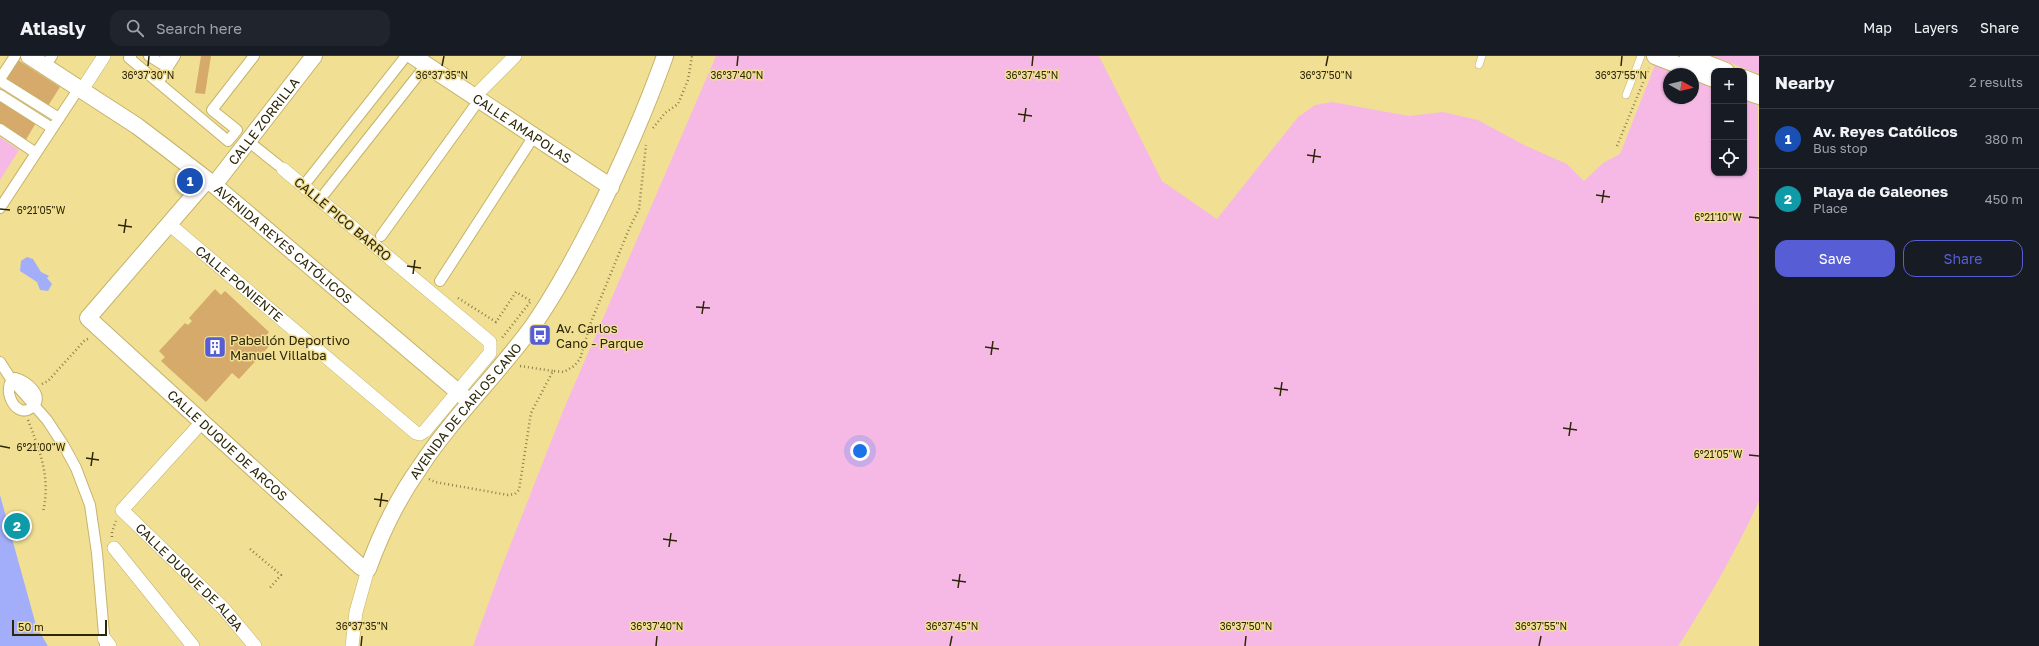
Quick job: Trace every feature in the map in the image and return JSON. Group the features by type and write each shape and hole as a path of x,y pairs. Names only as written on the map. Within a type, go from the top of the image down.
{"street":[{"path":"15,56 0,80 59,118"},
{"name":"AVENIDA REYES CATÓLICOS","path":"29,56 49,61 80,89 137,126 210,183 470,402"},
{"path":"0,208 52,128 104,56"},
{"path":"131,56 129,58 228,141 241,142 237,130 212,110 254,56"},
{"name":"CALLE PICO BARRO","path":"134,56 204,114 241,142 280,167 490,342 491,347"},
{"path":"150,56 162,64 166,56"},
{"path":"161,78 175,56"},
{"path":"204,114 250,56"},
{"name":"CALLE ZORRILLA","path":"88,318 169,224 210,183 241,142 314,56"},
{"path":"381,236 477,98 515,56"},
{"name":"AVENIDA DE CARLOS CANO","path":"352,646 356,612 368,569 387,524 420,467 470,402 514,351 551,299 567,272 611,187 647,106 665,56"},
{"path":"1688,56 1718,68"},
{"path":"308,180 418,59"},
{"path":"325,193 418,59"},
{"name":"CALLE AMAPOLAS","path":"418,59 611,187"},
{"path":"1653,60 1711,78"},
{"path":"1747,79 1759,84"},
{"path":"1747,92 1759,96"},
{"path":"0,96 52,128"},
{"path":"0,129 36,153"},
{"path":"440,281 534,136"},
{"name":"CALLE PONIENTE","path":"169,224 410,428 420,434"},
{"name":"CALLE DUQUE DE ARCOS","path":"88,318 361,567 368,569"},
{"name":"AVENIDA DE CARLOS CANO","path":"420,434 458,392 490,353 491,347"},
{"path":"0,362 10,380"},
{"path":"36,406 29,409 19,410 10,403 4,392 5,387 10,380 19,379 30,385 36,396 36,406 64,446 76,468 90,505 97,553 106,643"},
{"path":"122,510 202,422"},
{"name":"CALLE DUQUE DE ALBA","path":"122,510 223,608 255,646"},
{"path":"114,548 193,646"}],"lane":[{"path":"1478,65 1482,56"},
{"path":"1626,95 1641,56"}],"path":[{"path":"651,132 665,113 678,104 688,80 692,56"},
{"path":"1617,146 1653,60"},
{"path":"519,366 564,372 574,366 580,359 591,322 629,229 639,209 647,143"},
{"path":"440,281 453,294 496,322 516,292 531,301 496,346 491,347"},
{"path":"425,477 435,482 508,495 515,494 519,490 531,413 553,371"},
{"path":"36,406 26,414 38,447 48,485 43,512"},
{"path":"114,548 112,532 122,510"},
{"path":"250,549 281,575 269,589"}],"shaded area":[{"path":"716,56 1099,56 1162,181 1217,219 1298,117 1315,105 1332,102 1409,116 1443,112 1478,120 1522,144 1567,164 1584,181 1603,163 1620,154 1655,65 1663,68 1663,104 1699,104 1699,82 1711,87 1711,176 1747,176 1747,101 1758,105 1759,501 1721,575 1678,646 473,646 499,574 563,411"},
{"path":"1713,56 1759,56 1759,74 1747,68"},
{"path":"0,137 19,150 0,180"}],"water":[{"path":"27,257 33,259 41,272 49,276 47,278 52,284 48,291 40,290 37,282 20,271 21,261"},
{"path":"0,495 36,625 48,646 0,646"}],"pier":[{"path":"24,572 38,625 50,646 48,646 36,625"}],"building":[{"path":"201,56 211,56 205,94 195,93"},
{"path":"15,58 60,87 46,109 1,80"},
{"path":"0,97 37,121 24,143 0,128"},
{"name":"Pabellón Deportivo Manuel Villalba","path":"215,289 221,295 225,291 269,332 265,337 272,343 239,379 232,373 206,402 161,361 165,357 159,351 185,323 188,325 192,321 189,318"}],"place":[{"name":"Av. Reyes Católicos","path":"190,181"},
{"name":"Av. Carlos Cano - Parque","path":"540,335"},
{"name":"Pabellón Deportivo Manuel Villalba","path":"215,347"},
{"name":"Playa de Galeones","path":"17,526"}]}
